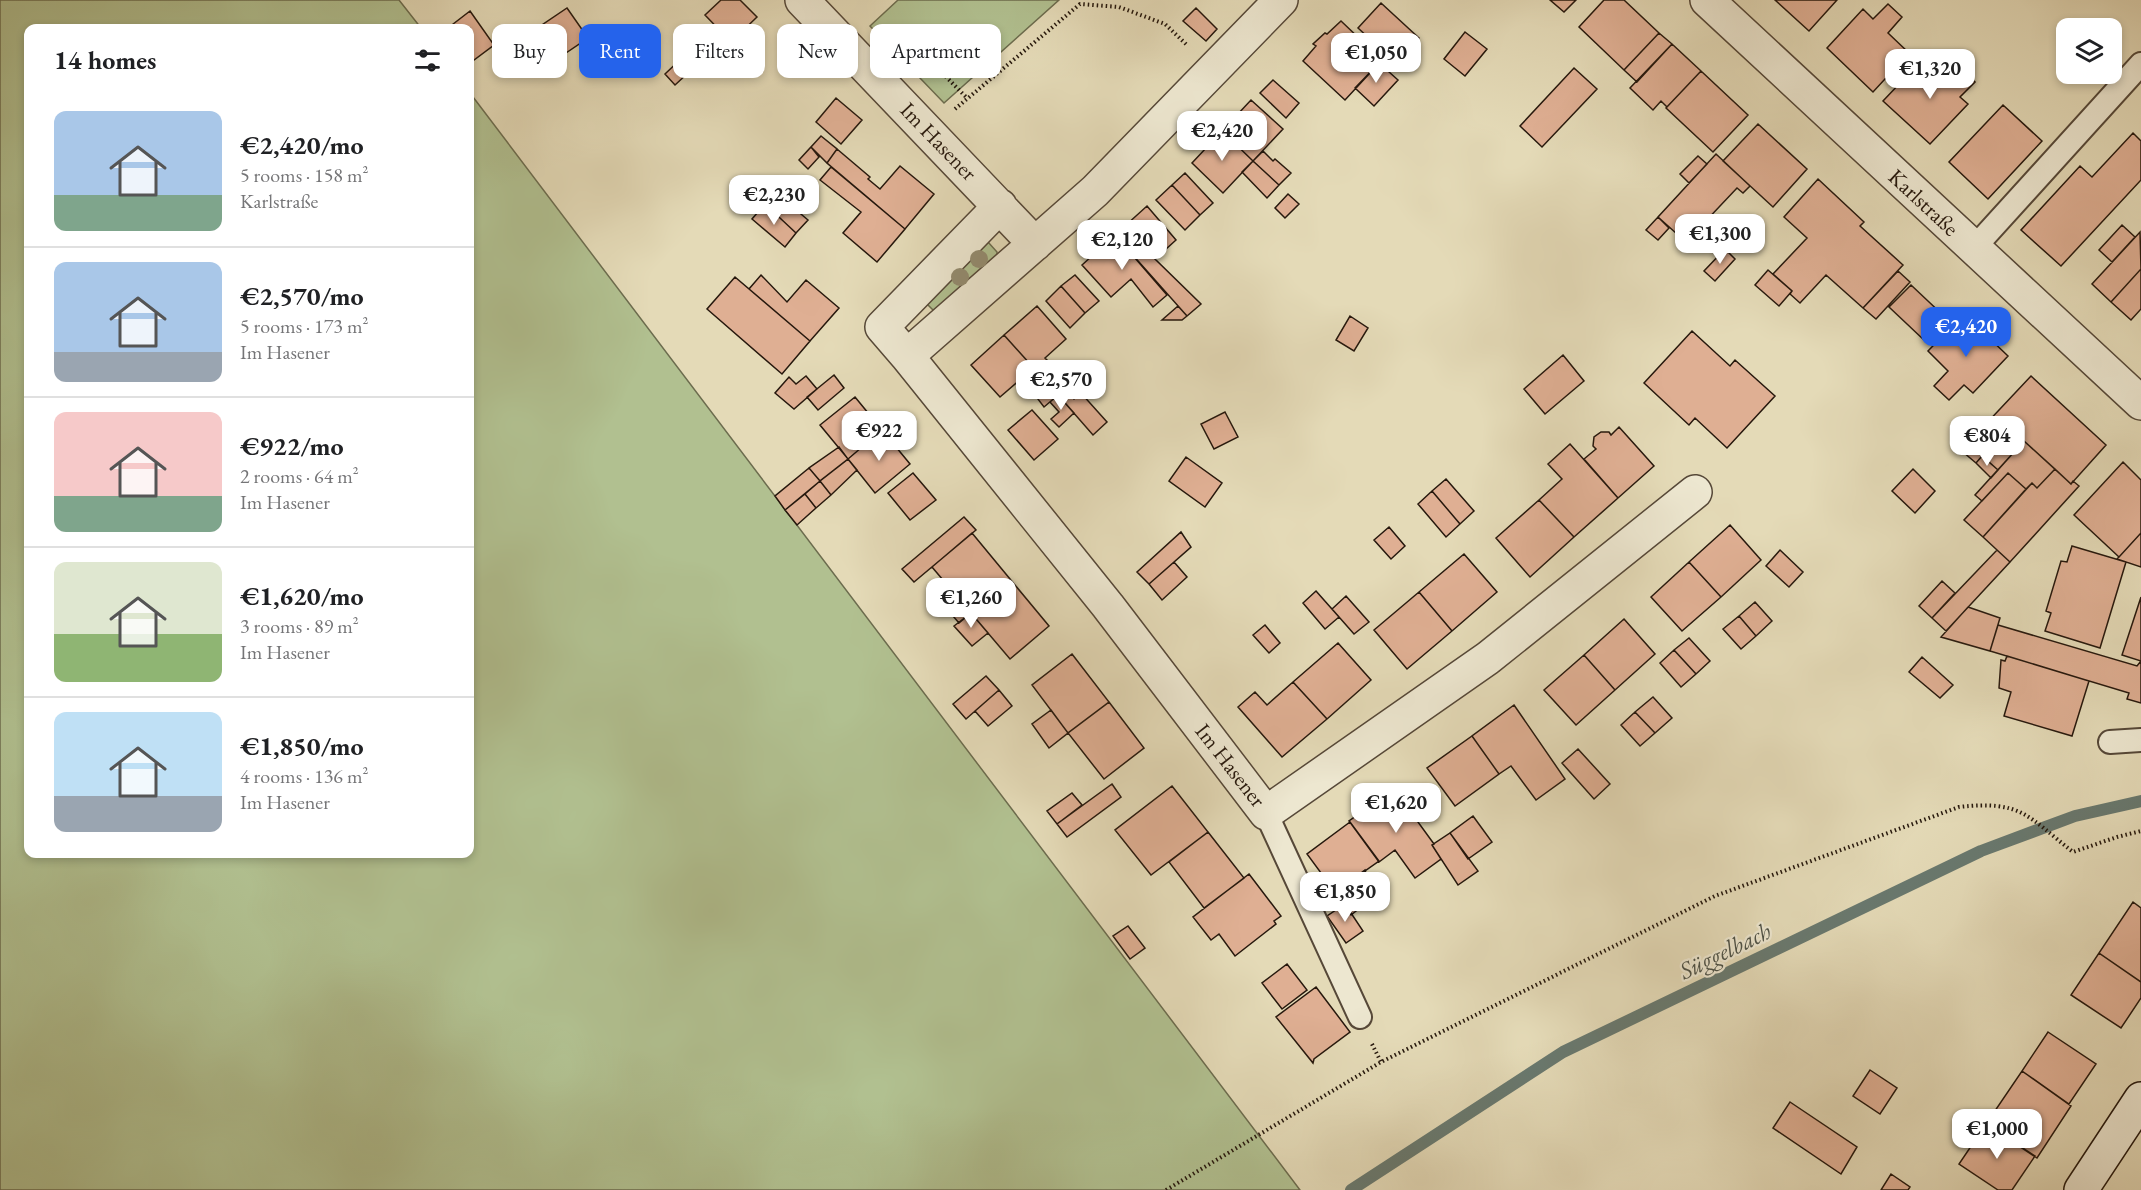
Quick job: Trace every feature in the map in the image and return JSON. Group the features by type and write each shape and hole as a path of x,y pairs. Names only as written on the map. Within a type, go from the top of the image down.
{"street":[{"name":"Im Hasener","path":"802,0 1035,244"},
{"path":"907,356 1095,191 1281,0"},
{"name":"Karlstraße","path":"1707,0 2141,403"},
{"name":"Im Hasener","path":"1000,206 882,327 1108,606 1266,813 1488,658 1695,492"},
{"path":"2081,1190 2141,1099"}],"lane":[{"path":"1974,248 2141,64"},
{"path":"2110,742 2141,740"},
{"path":"1266,813 1360,1017"}],"path":[{"path":"931,134 966,97 1080,4 1119,8 1165,24 1214,70"},
{"path":"859,58 896,26 966,97"},
{"path":"1166,1190 1381,1062 1715,896 1959,807 1985,804 2019,810 2035,820 2073,852 2141,831"}],"green space":[{"path":"0,0 399,0 418,24 24,24 24,858 474,858 474,98 1300,1190 0,1190"},
{"path":"898,0 1059,0 1001,52 1001,24 872,24"},
{"path":"920,78 972,78 944,103"},
{"path":"988,242 997,252 997,258 934,311 927,304"}],"building":[{"path":"721,0 740,0 757,17 750,24 714,24 705,15"},
{"path":"1550,0 1576,0 1564,12"},
{"path":"1604,0 1624,0 1659,33 1624,70 1579,27"},
{"path":"1775,0 1837,0 1809,31"},
{"path":"1381,3 1419,38 1396,63 1358,28"},
{"path":"1888,4 1902,17 1888,33 1909,53 1873,92 1827,48 1863,9 1873,19"},
{"path":"567,8 579,25 579,44 567,52 567,24 543,24"},
{"path":"1196,8 1217,29 1206,41 1183,21"},
{"path":"470,11 492,42 492,46 474,60 474,24 453,24"},
{"path":"1341,21 1382,60 1345,100 1303,61 1316,46 1313,44"},
{"path":"1465,32 1487,49 1465,76 1444,59"},
{"path":"1659,33 1672,44 1637,82 1624,70"},
{"path":"1672,44 1701,71 1667,107 1661,101 1653,110 1630,88"},
{"path":"1921,61 1943,80 1957,65 1975,82 1960,97 1968,104 1930,144 1883,101"},
{"path":"1379,63 1398,80 1374,106 1355,88"},
{"path":"673,66 673,78 682,78 675,85 665,74"},
{"path":"1574,68 1597,89 1542,147 1520,126"},
{"path":"1701,71 1748,115 1713,152 1666,108"},
{"path":"1273,80 1299,103 1286,118 1260,93"},
{"path":"836,98 862,120 841,144 816,122"},
{"path":"1251,100 1283,129 1253,161 1222,131"},
{"path":"2003,105 2042,141 1988,199 1949,162"},
{"path":"1758,124 1807,169 1773,207 1723,161"},
{"path":"1222,131 1253,161 1223,193 1192,163"},
{"path":"2133,133 2141,141 2141,180 2061,266 2021,230 2080,166 2092,177"},
{"path":"821,136 837,149 827,163 811,147"},
{"path":"811,147 819,157 808,169 799,160"},
{"path":"837,149 870,177 868,179 880,189 900,166 934,194 905,229 827,163"},
{"path":"1263,151 1291,173 1279,185 1253,161"},
{"path":"1716,154 1750,186 1743,193 1737,188 1686,242 1658,217"},
{"path":"1698,156 1707,164 1689,183 1680,174"},
{"path":"1253,161 1279,185 1267,198 1242,172"},
{"path":"831,167 905,229 877,262 843,233 861,212 820,180"},
{"path":"1185,173 1213,203 1200,215 1172,185"},
{"path":"1818,179 1864,222 1860,226 1903,265 1863,308 1826,275 1800,303 1790,294 1792,291 1773,274 1807,238 1784,217"},
{"path":"1172,185 1200,215 1185,230 1156,200"},
{"path":"775,192 808,220 796,233 765,204"},
{"path":"1288,194 1299,204 1285,218 1275,208"},
{"path":"765,204 796,233 785,247 752,219"},
{"path":"1147,206 1176,240 1155,259 1201,304 1187,316 1115,235"},
{"path":"1658,217 1669,228 1658,240 1646,230"},
{"path":"2122,225 2135,237 2112,262 2099,250"},
{"path":"2140,232 2141,269 2111,302 2092,284"},
{"path":"1115,235 1167,295 1153,307 1131,279 1111,297 1082,265"},
{"path":"1725,249 1735,259 1715,281 1704,271"},
{"path":"2141,269 2141,309 2131,320 2111,302"},
{"path":"1768,270 1792,291 1779,306 1755,285"},
{"path":"1898,271 1910,282 1876,319 1863,308"},
{"path":"761,275 787,302 806,280 839,308 810,341 749,289"},
{"path":"1075,275 1099,301 1085,313 1061,286"},
{"path":"735,277 810,341 782,374 707,309"},
{"path":"1911,285 1946,318 1925,341 1889,307"},
{"path":"1061,286 1085,313 1070,328 1046,301"},
{"path":"1037,306 1066,339 1045,358 1070,383 1058,395 1004,335"},
{"path":"1178,306 1187,316 1182,320 1162,320"},
{"path":"1964,314 2008,356 1973,393 1964,385 1949,400 1934,386 1948,371 1928,351"},
{"path":"1350,316 1368,328 1354,351 1336,340"},
{"path":"1692,331 1730,366 1735,360 1775,396 1727,448 1695,418 1689,425 1644,383"},
{"path":"1004,335 1058,395 1044,407 1022,378 1000,397 971,365"},
{"path":"1563,355 1584,381 1545,414 1524,389"},
{"path":"834,375 844,388 818,410 807,397"},
{"path":"806,376 817,389 794,409 775,393 789,377 796,384"},
{"path":"2031,376 2106,445 2071,484 2024,441 1998,470 1968,443"},
{"path":"1064,388 1074,399 1081,393 1107,422 1093,435 1058,395"},
{"path":"1058,395 1074,413 1059,427 1051,419 1059,412 1050,402"},
{"path":"855,397 882,430 848,459 820,425"},
{"path":"1032,410 1058,439 1034,460 1008,430"},
{"path":"1225,412 1238,437 1214,449 1201,424"},
{"path":"1619,427 1654,466 1618,498 1584,459 1596,449 1593,446 1594,437 1601,432 1609,432 1611,435"},
{"path":"882,430 910,464 875,493 848,459"},
{"path":"2024,441 2055,469 2037,488 2032,483 2026,489 2008,473 1982,501 1975,495"},
{"path":"1570,444 1618,498 1574,537 1539,500 1562,479 1548,464"},
{"path":"1970,444 1982,456 1976,463 1963,452"},
{"path":"839,447 848,459 820,481 809,468"},
{"path":"1982,456 1998,470 1991,478 1976,463"},
{"path":"1186,457 1222,483 1205,507 1169,481"},
{"path":"848,459 857,470 831,495 820,481"},
{"path":"2123,462 2141,480 2141,533 2119,557 2074,515"},
{"path":"809,468 820,481 785,510 775,496"},
{"path":"1913,469 1935,491 1915,513 1892,491"},
{"path":"2055,469 2071,484 2073,481 2079,486 2010,562 1983,537 2032,483 2037,488"},
{"path":"913,473 936,500 910,520 888,493"},
{"path":"2008,473 2026,489 1983,537 1964,520"},
{"path":"1446,479 1474,511 1460,524 1432,491"},
{"path":"820,481 831,495 816,508 805,494"},
{"path":"1432,491 1460,524 1446,537 1418,504"},
{"path":"805,494 816,508 797,525 785,510"},
{"path":"1539,500 1574,537 1530,577 1496,538"},
{"path":"964,517 976,530 914,582 902,569"},
{"path":"1730,525 1761,560 1721,597 1689,562"},
{"path":"1389,527 1405,546 1391,559 1374,540"},
{"path":"1181,532 1191,547 1149,584 1137,572"},
{"path":"972,533 1010,579 971,613 932,567"},
{"path":"2141,533 2141,567 2117,559 2119,557"},
{"path":"2072,546 2126,562 2100,648 2045,631 2051,613 2046,611 2061,561 2067,562"},
{"path":"1780,550 1803,572 1789,587 1766,566"},
{"path":"1997,550 2010,562 1946,631 1932,618"},
{"path":"1464,554 1497,592 1452,631 1419,592"},
{"path":"1174,562 1187,577 1162,600 1149,584"},
{"path":"1689,562 1721,597 1682,631 1651,597"},
{"path":"1010,579 1049,626 1010,659 971,613"},
{"path":"1942,581 1955,593 1932,618 1919,606"},
{"path":"1316,591 1339,617 1325,629 1303,603"},
{"path":"954,592 971,613 959,623 941,602"},
{"path":"1419,592 1452,631 1407,669 1374,630"},
{"path":"1346,596 1369,622 1354,634 1332,609"},
{"path":"2141,597 2141,661 2122,655"},
{"path":"1755,602 1772,621 1756,636 1739,616"},
{"path":"1968,607 2000,618 1990,651 1941,637"},
{"path":"971,613 988,633 972,646 954,626"},
{"path":"1739,616 1756,636 1741,649 1723,629"},
{"path":"1624,619 1655,654 1615,690 1584,655"},
{"path":"1265,625 1280,643 1269,653 1253,635"},
{"path":"1998,625 2137,666 2141,661 2141,703 2127,699 2129,693 1990,651"},
{"path":"1689,638 1710,661 1696,674 1674,650"},
{"path":"1338,643 1371,680 1327,719 1293,682"},
{"path":"1674,650 1696,674 1681,687 1660,663"},
{"path":"1072,654 1109,702 1068,733 1032,685"},
{"path":"1584,655 1615,690 1576,725 1544,690"},
{"path":"2007,656 2089,681 2072,736 2004,716 2011,692 1999,688 2001,660 2005,661"},
{"path":"1922,657 1953,685 1940,698 1909,672"},
{"path":"986,676 999,690 966,719 953,704"},
{"path":"1293,682 1327,719 1282,757 1238,707 1255,692 1267,705"},
{"path":"999,690 1012,706 988,726 975,711"},
{"path":"1653,697 1672,718 1655,733 1635,712"},
{"path":"1109,702 1144,748 1104,779 1068,733"},
{"path":"1514,705 1565,779 1536,800 1511,766 1499,774 1472,736"},
{"path":"1051,710 1068,733 1049,748 1032,724"},
{"path":"1635,712 1655,733 1640,746 1621,725"},
{"path":"1472,736 1499,774 1455,806 1427,768"},
{"path":"1578,749 1610,784 1594,799 1562,763"},
{"path":"1112,784 1121,797 1067,837 1057,824"},
{"path":"1172,786 1208,832 1151,875 1115,830"},
{"path":"1394,789 1434,844 1432,845 1441,859 1415,878 1395,850 1379,862 1349,821"},
{"path":"1072,793 1082,805 1057,824 1047,811"},
{"path":"1473,816 1492,842 1468,859 1450,833"},
{"path":"1350,822 1379,861 1335,892 1307,854"},
{"path":"1208,832 1244,878 1204,908 1169,862"},
{"path":"1450,833 1478,871 1458,885 1432,845"},
{"path":"1365,870 1374,897 1351,915 1336,892"},
{"path":"1249,874 1281,916 1274,921 1276,924 1235,956 1219,934 1211,940 1193,917"},
{"path":"2133,902 2141,908 2141,982 2099,953"},
{"path":"1345,904 1363,931 1346,943 1327,916"},
{"path":"1128,926 1145,948 1130,959 1113,936"},
{"path":"2099,953 2141,982 2141,998 2121,1028 2071,995"},
{"path":"1287,964 1307,990 1282,1009 1262,983"},
{"path":"1316,987 1350,1032 1314,1059 1313,1063 1276,1017"},
{"path":"2048,1032 2096,1064 2069,1104 2022,1071"},
{"path":"1870,1070 1897,1088 1880,1114 1853,1096"},
{"path":"2022,1071 2071,1106 2037,1158 1986,1124"},
{"path":"1790,1102 1857,1147 1841,1174 1773,1128"},
{"path":"1986,1124 2035,1156 2012,1190 1998,1190 1959,1164"},
{"path":"1891,1174 1910,1187 1908,1190 1881,1190"}],"waterway":[{"name":"Süggelbach","path":"1351,1190 1563,1052 1981,851 2075,816 2141,801"}]}
